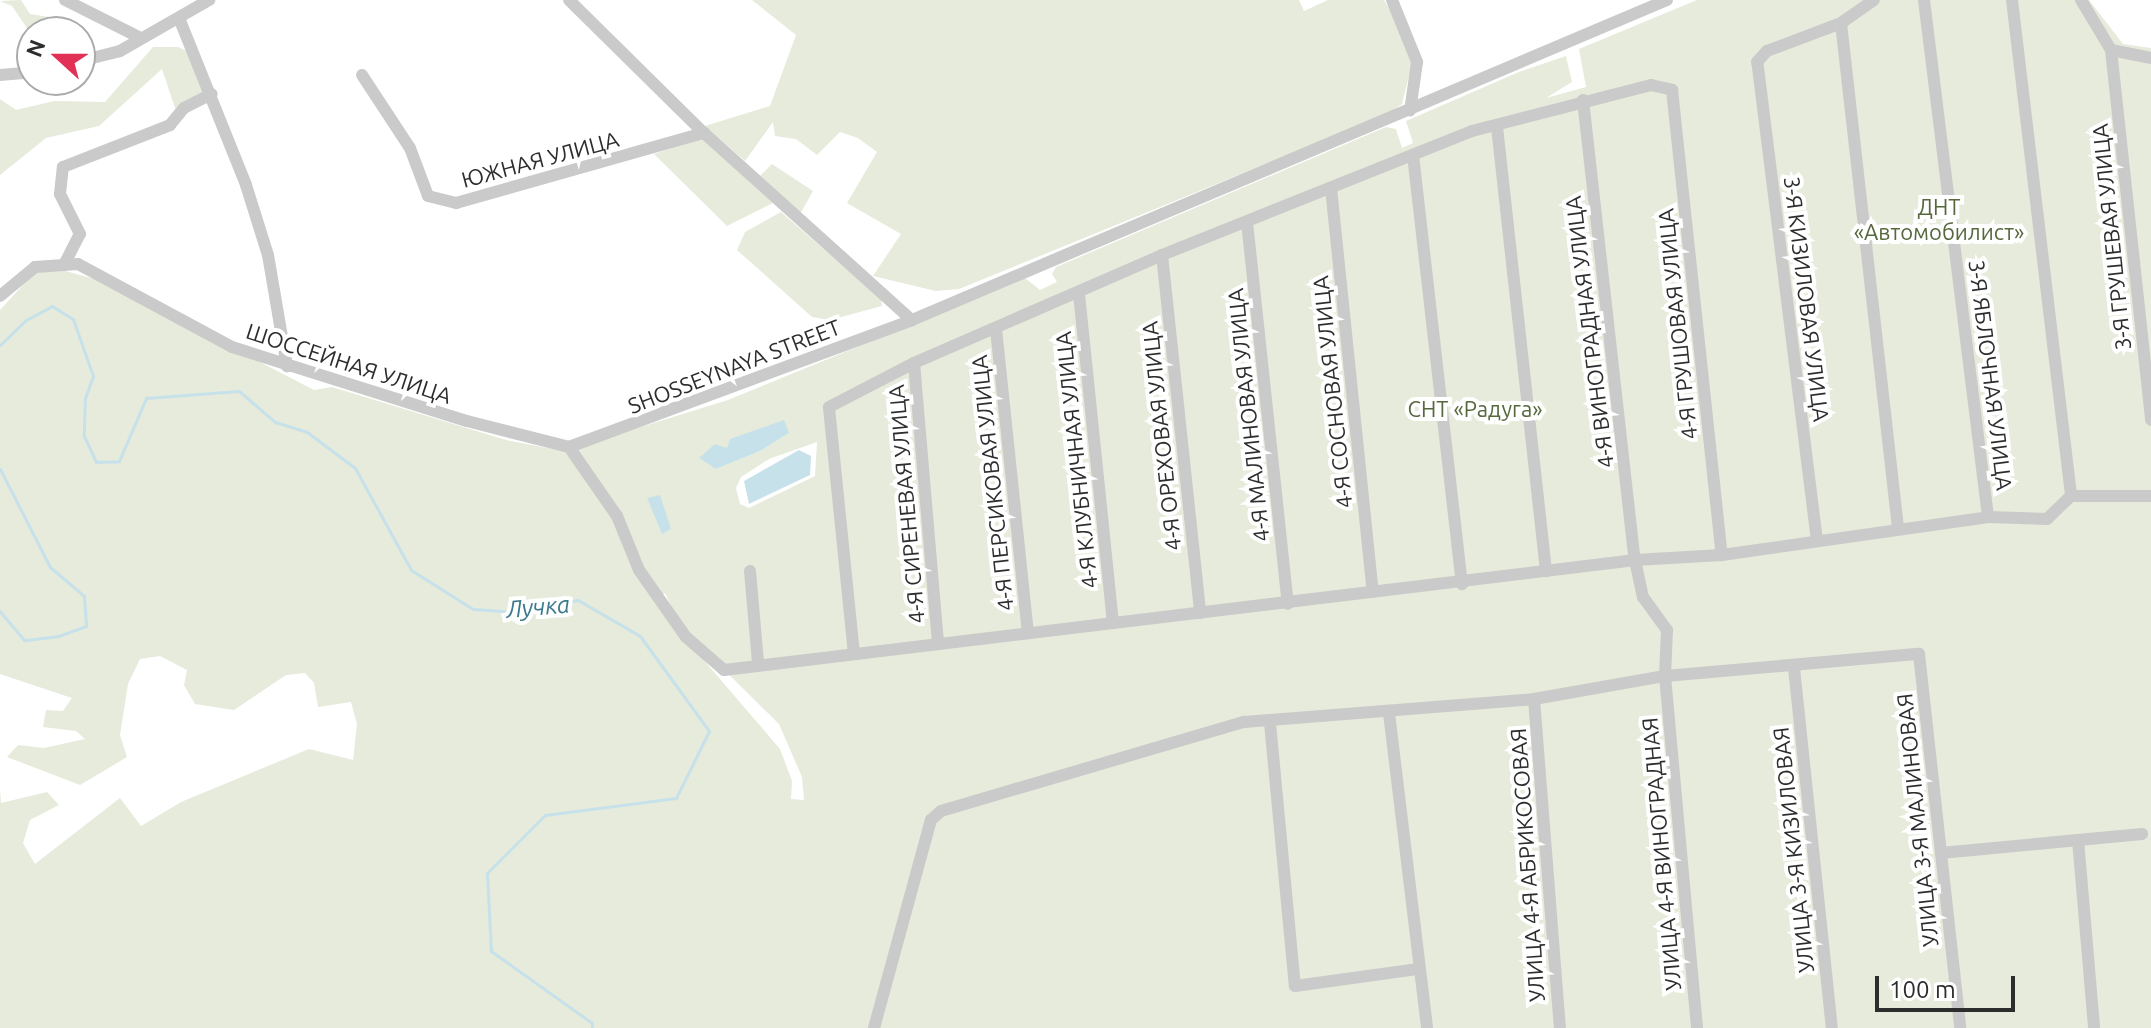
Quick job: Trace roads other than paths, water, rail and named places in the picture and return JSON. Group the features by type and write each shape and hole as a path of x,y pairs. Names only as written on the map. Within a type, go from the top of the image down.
{"street":[{"path":"65,0 141,38"},
{"path":"96,57 120,51 209,0"},
{"path":"569,0 704,133 912,320"},
{"path":"1392,0 1417,62 1410,111"},
{"path":"1410,111 1667,0"},
{"path":"1874,0 1841,23 1898,528"},
{"name":"3-Я ЯБЛОЧНАЯ УЛИЦА","path":"1924,0 1988,517"},
{"path":"2012,0 2071,496"},
{"path":"2081,0 2111,50 2151,58"},
{"path":"179,18 212,94 268,255 287,366"},
{"name":"3-Я КИЗИЛОВАЯ УЛИЦА","path":"1817,541 1757,62 1767,51 1841,23"},
{"name":"3-Я ГРУШЕВАЯ УЛИЦА","path":"2111,50 2151,420"},
{"name":"ЮЖНАЯ УЛИЦА","path":"362,75 410,148 428,196 456,203 704,133"},
{"name":"4-Я ГРУШОВАЯ УЛИЦА","path":"1583,100 1651,85 1672,90 1722,555"},
{"path":"0,296 35,267 64,265 80,234 60,194 63,167 170,125 184,108 212,94"},
{"path":"854,654 829,407 914,363 1079,294 1162,255 1413,155 1583,100"},
{"name":"4-Я ВИНОГРАДНАЯ УЛИЦА","path":"1583,100 1635,560 1643,597 1667,630 1665,676"},
{"name":"SHOSSEYNAYA STREET","path":"569,447 912,320 1410,111"},
{"path":"1497,127 1546,571"},
{"path":"1413,155 1462,584"},
{"name":"4-Я СОСНОВАЯ УЛИЦА","path":"1331,188 1373,592"},
{"name":"4-Я МАЛИНОВАЯ УЛИЦА","path":"1247,222 1288,604"},
{"name":"4-Я ОРЕХОВАЯ УЛИЦА","path":"1162,255 1200,613"},
{"name":"ШОССЕЙНАЯ УЛИЦА","path":"64,265 78,264 232,347 287,366 569,447"},
{"name":"4-Я КЛУБНИЧНАЯ УЛИЦА","path":"1079,294 1113,622"},
{"name":"4-Я ПЕРСИКОВАЯ УЛИЦА","path":"996,329 1028,633"},
{"name":"4-Я СИРЕНЕВАЯ УЛИЦА","path":"914,363 938,641"},
{"path":"569,447 617,516 639,570 686,637 724,670 938,641 1462,584 1635,560 1722,555 1988,517 2047,519 2071,496 2151,496"},
{"path":"750,571 758,663"},
{"name":"УЛИЦА 3-Я МАЛИНОВАЯ","path":"1794,668 1919,654 1960,1028"},
{"path":"874,1028 931,820 941,811 1220,727 1534,699 1665,676 1794,668"},
{"name":"УЛИЦА 3-Я КИЗИЛОВАЯ","path":"1794,668 1832,1028"},
{"name":"УЛИЦА 4-Я ВИНОГРАДНАЯ","path":"1665,676 1697,1028"},
{"name":"УЛИЦА 4-Я АБРИКОСОВАЯ","path":"1534,699 1560,1028"},
{"path":"1389,713 1417,969 1427,1028"},
{"path":"1270,723 1295,986 1417,969"},
{"path":"1941,853 2142,834"},
{"path":"2078,840 2094,1028"}],"water":[{"path":"784,420 789,433 760,451 716,469 699,458 715,444 727,448 730,439"},
{"path":"799,450 811,456 810,475 749,504 744,481"},
{"path":"660,495 671,529 662,534 647,498"}],"waterway":[{"name":"Лучка","path":"0,345 26,320 52,306 73,319 93,376 85,398 84,436 96,462 119,461 146,398 239,391 275,422 307,432 355,468 411,570 473,609 516,612 578,600 640,636 709,731 676,798 545,815 487,873 491,951 592,1023 592,1028"},
{"name":"Лучка","path":"0,469 50,567 84,596 86,626 59,636 24,640 0,611"}],"park label":[{"name":"ДНТ «Автомобилист»","path":"1939,218"},
{"name":"СНТ «Радуга»","path":"1475,409"}]}
